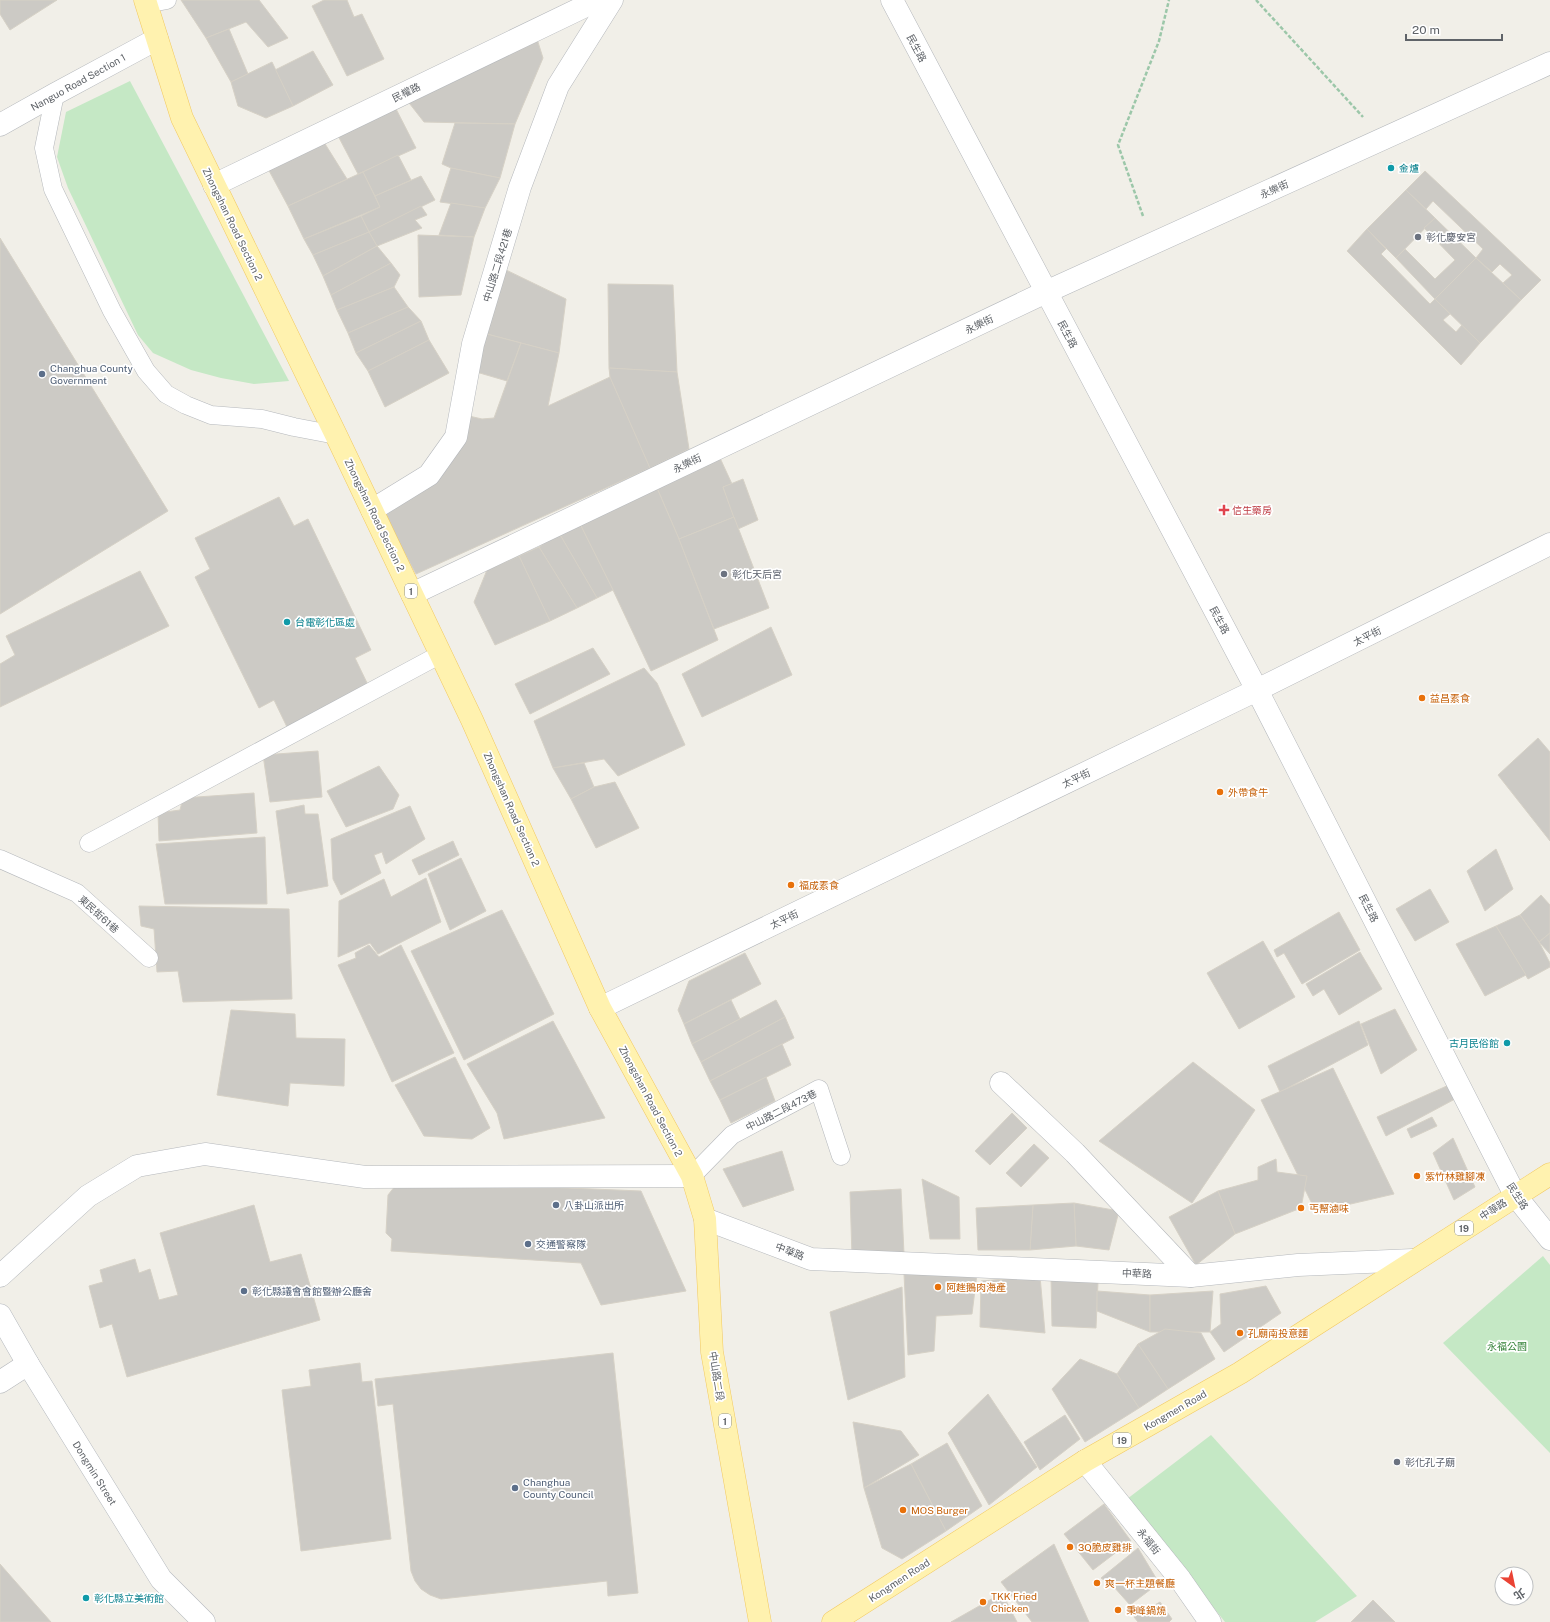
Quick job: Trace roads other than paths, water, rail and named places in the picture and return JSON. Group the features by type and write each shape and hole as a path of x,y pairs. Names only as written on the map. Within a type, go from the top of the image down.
{"main road":[{"name":"Zhongshan Road Section 2","path":"145,2 182,118 372,510 500,781 600,1008 692,1176"},
{"name":"中華路","path":"1413,1260 1550,1174"},
{"name":"中山路二段","path":"692,1176 705,1219 712,1352 760,1622"},
{"name":"Kongmen Road","path":"833,1622 1085,1461 1240,1373 1413,1260"}],"street":[{"name":"民權路","path":"214,185 598,0"},
{"name":"中山路二段421巷","path":"372,510 429,475 456,437 474,344 520,187 558,86 612,0"},
{"name":"民生路","path":"892,0 1257,690 1515,1195 1550,1239"},
{"name":"Nanguo Road Section 1","path":"0,125 157,39"},
{"name":"永樂街","path":"412,594 1046,292 1550,63"},
{"name":"太平街","path":"600,1008 1257,690 1550,544"},
{"path":"1001,1083 1075,1153 1190,1276"},
{"path":"0,1276 88,1196 137,1166 205,1154 365,1177 692,1176"},
{"name":"中華路","path":"705,1219 811,1259 1190,1276 1298,1265 1413,1260"},
{"name":"Dongmin Street","path":"0,1315 28,1364 161,1579 204,1622"},
{"path":"0,1382 28,1364"},
{"name":"永福街","path":"1085,1461 1180,1579 1210,1622"}],"lane":[{"path":"145,2 167,0"},
{"path":"55,94 44,148 53,189 112,311 146,371 166,394 186,405 211,415 262,419 336,435"},
{"path":"89,843 440,654"},
{"name":"東民街61巷","path":"0,858 77,893 148,958"},
{"name":"中山路二段473巷","path":"692,1176 732,1135 819,1089 841,1156"}],"place":[{"name":"金爐","path":"1391,168"},
{"name":"彰化慶安宮","path":"1418,237"},
{"name":"Changhua County Government","path":"42,374"},
{"name":"信生藥房","path":"1224,510"},
{"name":"彰化天后宮","path":"724,574"},
{"name":"台電彰化區處","path":"287,622"},
{"name":"益昌素食","path":"1422,698"},
{"name":"外帶食牛","path":"1220,792"},
{"name":"福成素食","path":"791,885"},
{"name":"古月民俗館","path":"1507,1043"},
{"name":"紫竹林雞腳凍","path":"1417,1176"},
{"name":"八卦山派出所","path":"556,1205"},
{"name":"丐幫滷味","path":"1301,1208"},
{"name":"交通警察隊","path":"528,1244"},
{"name":"阿趖鵝肉海產","path":"938,1287"},
{"name":"彰化縣議會會館暨辦公廳舍","path":"244,1291"},
{"name":"孔廟南投意麵","path":"1240,1333"},
{"name":"彰化孔子廟","path":"1397,1462"},
{"name":"Changhua County Council","path":"515,1488"},
{"name":"MOS Burger","path":"903,1510"},
{"name":"3Q脆皮雞排","path":"1070,1547"},
{"name":"爽一杯主題餐廳","path":"1097,1583"},
{"name":"彰化縣立美術館","path":"86,1598"},
{"name":"TKK Fried Chicken","path":"983,1602"},
{"name":"秉峰鍋燒","path":"1118,1610"}],"park label":[{"name":"永福公園","path":"1507,1346"}]}
